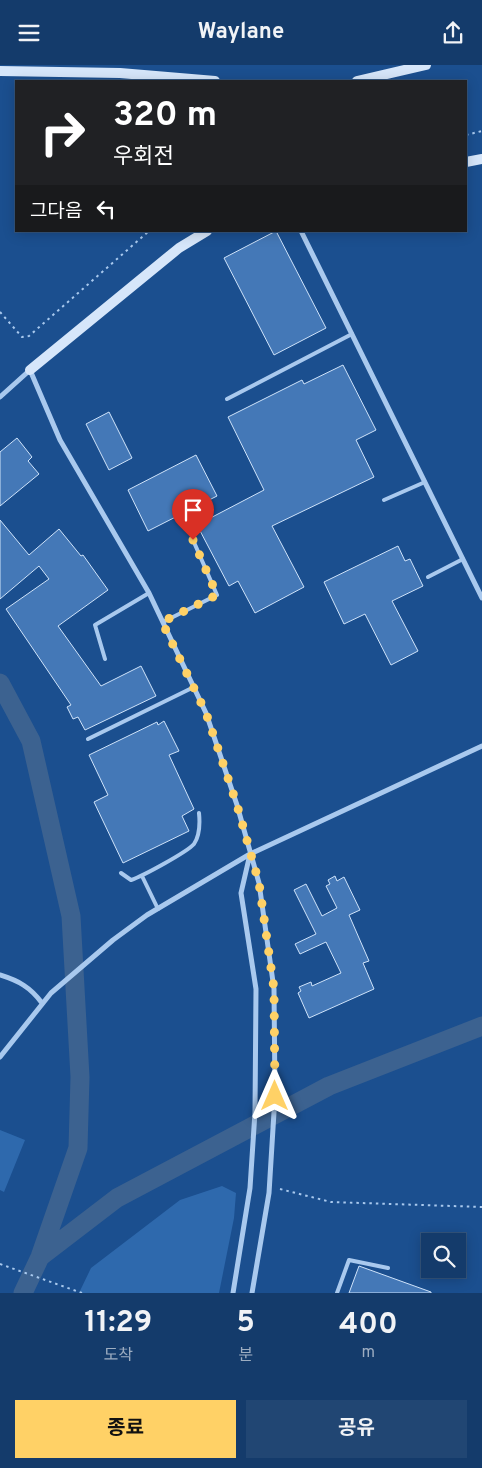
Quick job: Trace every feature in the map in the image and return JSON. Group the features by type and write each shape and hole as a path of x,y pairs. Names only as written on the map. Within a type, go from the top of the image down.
{"street":[{"path":"361,80 426,65"},
{"path":"0,71 120,73 203,80"},
{"path":"467,162 482,159"},
{"path":"0,397 30,370 179,248 205,232"},
{"path":"301,232 482,598"},
{"path":"30,370 60,439 149,593 206,713 237,805 259,883 274,989 275,1096 274,1147 269,1193 252,1293"},
{"path":"0,1057 51,993 113,940 158,909 250,854 482,746"},
{"path":"233,1293 246,1222 253,1159 255,1112 256,989 241,893 250,854"},
{"path":"0,975 22,983 42,1003"}],"lane":[{"path":"227,399 352,334"},
{"path":"384,500 425,482"},
{"path":"162,622 217,595 193,540"},
{"path":"428,577 463,559"},
{"path":"105,659 94,625 149,593"},
{"path":"88,739 194,687"},
{"path":"120,873 131,880 142,876 193,844 200,827 199,813"},
{"path":"142,876 158,909"},
{"path":"337,1293 349,1260 388,1268"}],"path":[{"path":"467,135 482,131"},
{"path":"0,311 22,337 29,337 148,232"},
{"path":"280,1189 331,1202 482,1207"},
{"path":"0,1264 82,1293"}],"shaded area":[{"path":"0,1130 25,1140 4,1192 0,1190"},
{"path":"222,1186 236,1193 234,1218 219,1293 79,1293 91,1268 180,1200"}],"building":[{"path":"277,232 326,328 274,355 224,258"},
{"path":"343,365 376,430 356,440 374,477 272,526 304,587 255,613 238,581 229,586 197,525 264,490 228,417 302,380 304,384"},
{"path":"109,412 132,458 109,470 86,424"},
{"path":"17,438 32,457 28,461 39,474 0,506 0,452"},
{"path":"196,455 217,496 148,531 128,490"},
{"path":"0,520 29,555 59,529 81,556 83,555 108,590 58,626 101,686 141,666 156,696 85,730 78,717 73,719 67,707 71,705 6,609 49,579 39,566 0,599"},
{"path":"398,546 405,561 410,559 423,586 392,601 418,651 391,665 365,614 344,624 324,582"},
{"path":"164,721 179,751 169,755 194,809 182,816 189,831 123,863 94,802 108,795 89,755 157,722 158,725"},
{"path":"335,876 337,881 344,877 360,910 349,915 369,961 363,963 374,989 309,1018 298,993 301,991 299,987 311,982 312,986 341,973 326,942 300,954 295,944 316,934 294,890 306,884 322,916 337,908 326,886 330,884 328,880"},
{"path":"359,1266 431,1292 431,1293 349,1293"}],"waterway":[{"path":"0,683 31,741 71,916 80,1077 78,1148 40,1257 23,1293"},
{"path":"40,1257 117,1198 329,1086 482,1026"}],"route":[{"path":"193,540 217,595 162,622 206,713 237,805 259,883 274,989 275,1096"}]}
